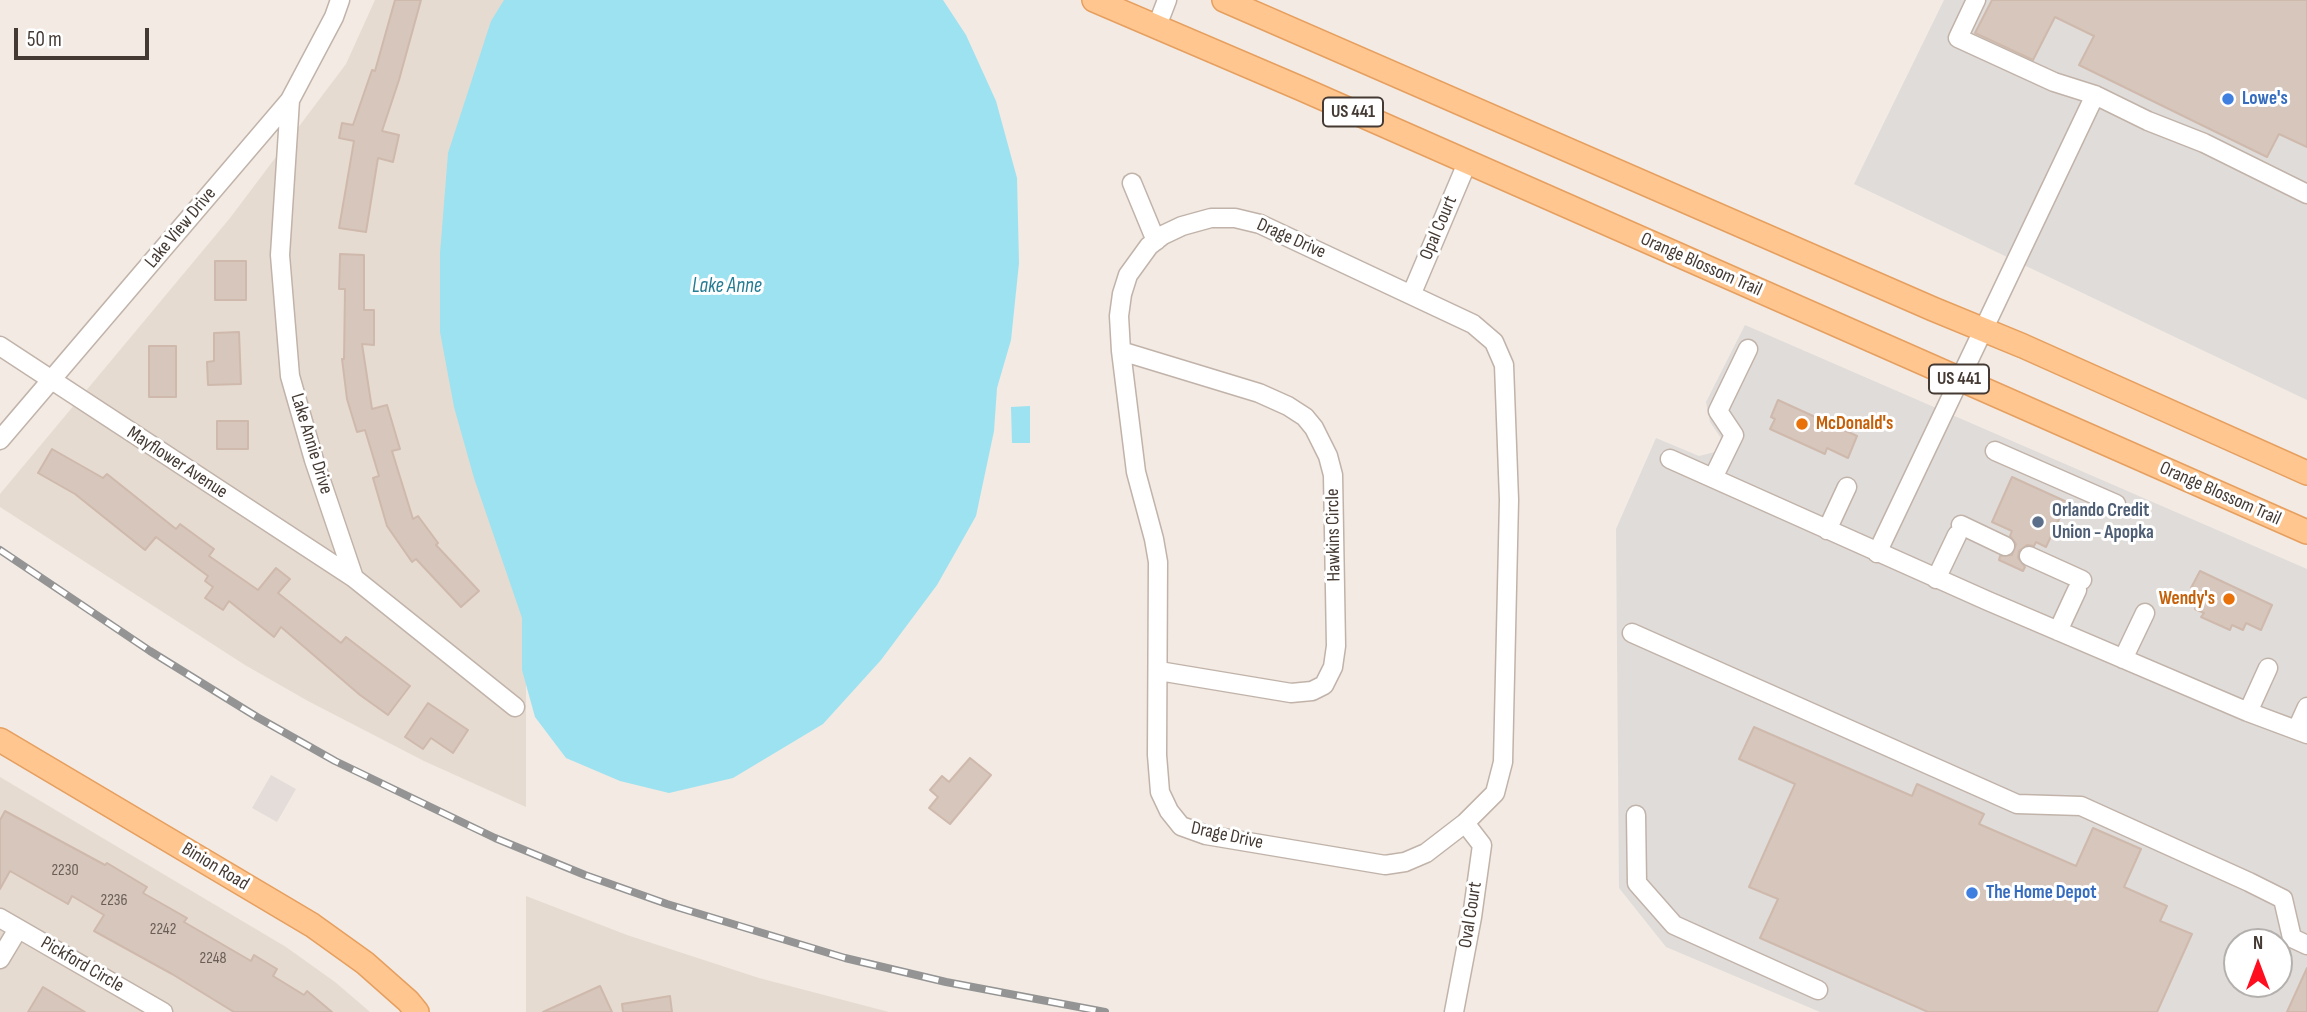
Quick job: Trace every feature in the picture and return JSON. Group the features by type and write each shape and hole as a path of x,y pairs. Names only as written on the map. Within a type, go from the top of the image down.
{"main road":[{"name":"Orange Blossom Trail","path":"1094,0 2307,532"},
{"name":"US 441","path":"1224,0 2307,472"},
{"name":"Binion Road","path":"0,740 312,925 365,963 408,1001 416,1012"}],"street":[{"name":"Lake View Drive","path":"1,437 290,100 334,17 340,0"},
{"path":"1157,26 1167,0"},
{"path":"1976,0 1958,38 2054,82 2095,95 2148,121 2204,143 2307,194"},
{"path":"1877,553 2095,95"},
{"name":"Lake Annie Drive","path":"290,100 280,256 290,376 314,460 354,578"},
{"name":"Opal Court","path":"1412,293 1467,163"},
{"path":"1132,183 1156,241"},
{"name":"Drage Drive","path":"1224,217 1245,219 1412,293 1473,324 1494,342 1504,365 1509,500 1503,762 1494,793 1465,823 1426,853 1393,866 1206,835 1185,829 1169,811 1160,792 1157,755 1157,551 1136,472 1119,316 1128,275 1137,260 1156,241 1163,235 1198,221 1224,217"},
{"name":"Mayflower Avenue","path":"0,346 354,578"},
{"path":"1713,478 1734,435 1718,411 1748,349"},
{"name":"Hawkins Circle","path":"1121,351 1259,393 1288,406 1305,417 1318,435 1333,475 1336,646 1333,667 1324,685 1312,691 1291,693 1159,671"},
{"path":"1995,451 2116,504"},
{"path":"1670,459 1936,579 2248,712 2302,732 2307,707"},
{"path":"1827,530 1847,487"},
{"path":"1936,579 1959,530 2005,546"},
{"path":"2029,556 2080,585 2059,631"},
{"path":"354,578 515,707"},
{"path":"2123,659 2145,613"},
{"path":"1632,633 2017,804 2081,806 2237,877 2283,900 2292,939 2307,945"},
{"path":"2248,712 2268,668"},
{"path":"1636,814 1637,883 1674,925 1818,990"},
{"name":"Oval Court","path":"1454,1012 1482,845 1465,823"},
{"name":"Pickford Circle","path":"0,918 163,1012"},
{"path":"0,959 18,929"}],"shaded area":[{"path":"375,0 659,0 526,557 526,807 424,761 308,701 245,665 0,507 0,494 230,218 346,64"},
{"path":"1944,0 2307,0 2307,400 1854,184"},
{"path":"1745,325 2307,569 2307,1012 1820,1012 1666,947 1619,888 1616,529 1656,438 1699,456 1715,452 1721,438 1710,422 1706,402"},
{"path":"271,775 296,789 277,822 252,808"},
{"path":"0,777 286,947 335,982 370,1012 0,1012"},
{"path":"526,896 627,935 759,978 889,1012 526,1012"}],"water":[{"name":"Lake Anne","path":"504,0 943,0 966,35 996,101 1017,178 1019,263 1011,340 997,388 994,431 976,516 937,585 881,660 823,724 733,778 669,793 620,781 566,758 535,717 522,670 522,618 474,478 454,407 440,332 440,253 448,153 491,21"},
{"path":"1030,406 1030,443 1012,443 1011,407"}],"building":[{"path":"395,0 421,0 382,131 399,135 393,162 378,158 366,232 339,228 354,141 339,138 342,123 353,125 372,70 375,71"},
{"name":"Lowe's","path":"1992,0 2307,0 2307,147 2279,134 2267,157 2079,65 2094,36 2055,17 2033,60 1975,33"},
{"path":"340,254 364,255 364,310 374,310 374,345 362,344 372,409 387,405 400,449 392,451 413,519 418,516 438,543 436,545 479,591 461,607 416,559 412,562 387,526 373,478 379,476 365,430 357,432 347,399 342,359 345,289 339,289"},
{"path":"215,261 246,261 246,300 215,300"},
{"path":"239,332 241,384 208,385 207,362 214,361 214,333"},
{"path":"149,346 176,346 176,397 149,397"},
{"name":"McDonald's","path":"1778,400 1857,436 1848,458 1827,448 1825,454 1770,429 1775,419 1771,417"},
{"path":"217,421 248,421 248,449 217,449"},
{"path":"52,449 103,478 107,474 176,529 180,524 214,549 209,556 258,590 276,568 290,579 278,593 341,643 346,637 410,686 388,715 360,695 281,627 274,637 229,601 223,610 205,598 213,587 205,581 208,576 156,537 145,550 75,494 38,473"},
{"path":"2012,477 2067,502 2046,547 2036,542 2034,546 2027,545 2019,551 2018,558 2025,567 2023,571 1999,560 2000,556 2012,555 2016,544 2010,536 2012,531 1992,522"},
{"name":"Wendy's","path":"2200,571 2272,605 2261,630 2246,623 2243,630 2232,625 2230,630 2201,617 2204,613 2195,609 2202,593 2191,588"},
{"path":"428,703 468,730 453,753 431,738 423,749 405,737"},
{"name":"The Home Depot","path":"1754,727 1912,796 1917,784 1984,814 1979,824 2076,866 2093,828 2141,849 2124,887 2167,906 2160,921 2192,934 2157,1012 1928,1012 1760,938 1778,899 1749,887 1795,784 1739,759"},
{"path":"970,758 991,775 950,824 929,808 938,797 930,790 942,776 949,782"},
{"path":"5,811 105,865 107,863 147,887 143,893 187,918 184,922 251,961 254,955 277,969 273,976 304,995 307,991 332,1012 234,1012 94,931 104,915 72,896 68,904 10,871 0,889 0,820"},
{"path":"2307,968 2307,1012 2287,1012"},
{"path":"600,986 612,1012 543,1012"},
{"path":"43,987 85,1012 28,1012"},
{"path":"670,996 672,1012 623,1012 622,1004"}],"railway":[{"path":"0,550 150,651 257,717 335,761 495,838 585,875 667,904 845,958 946,982 1105,1012"}],"place":[{"name":"Lowe's","path":"2228,99"},
{"name":"McDonald's","path":"1802,424"},
{"name":"Orlando Credit Union - Apopka","path":"2038,522"},
{"name":"Wendy's","path":"2229,599"},
{"name":"The Home Depot","path":"1972,893"}]}
